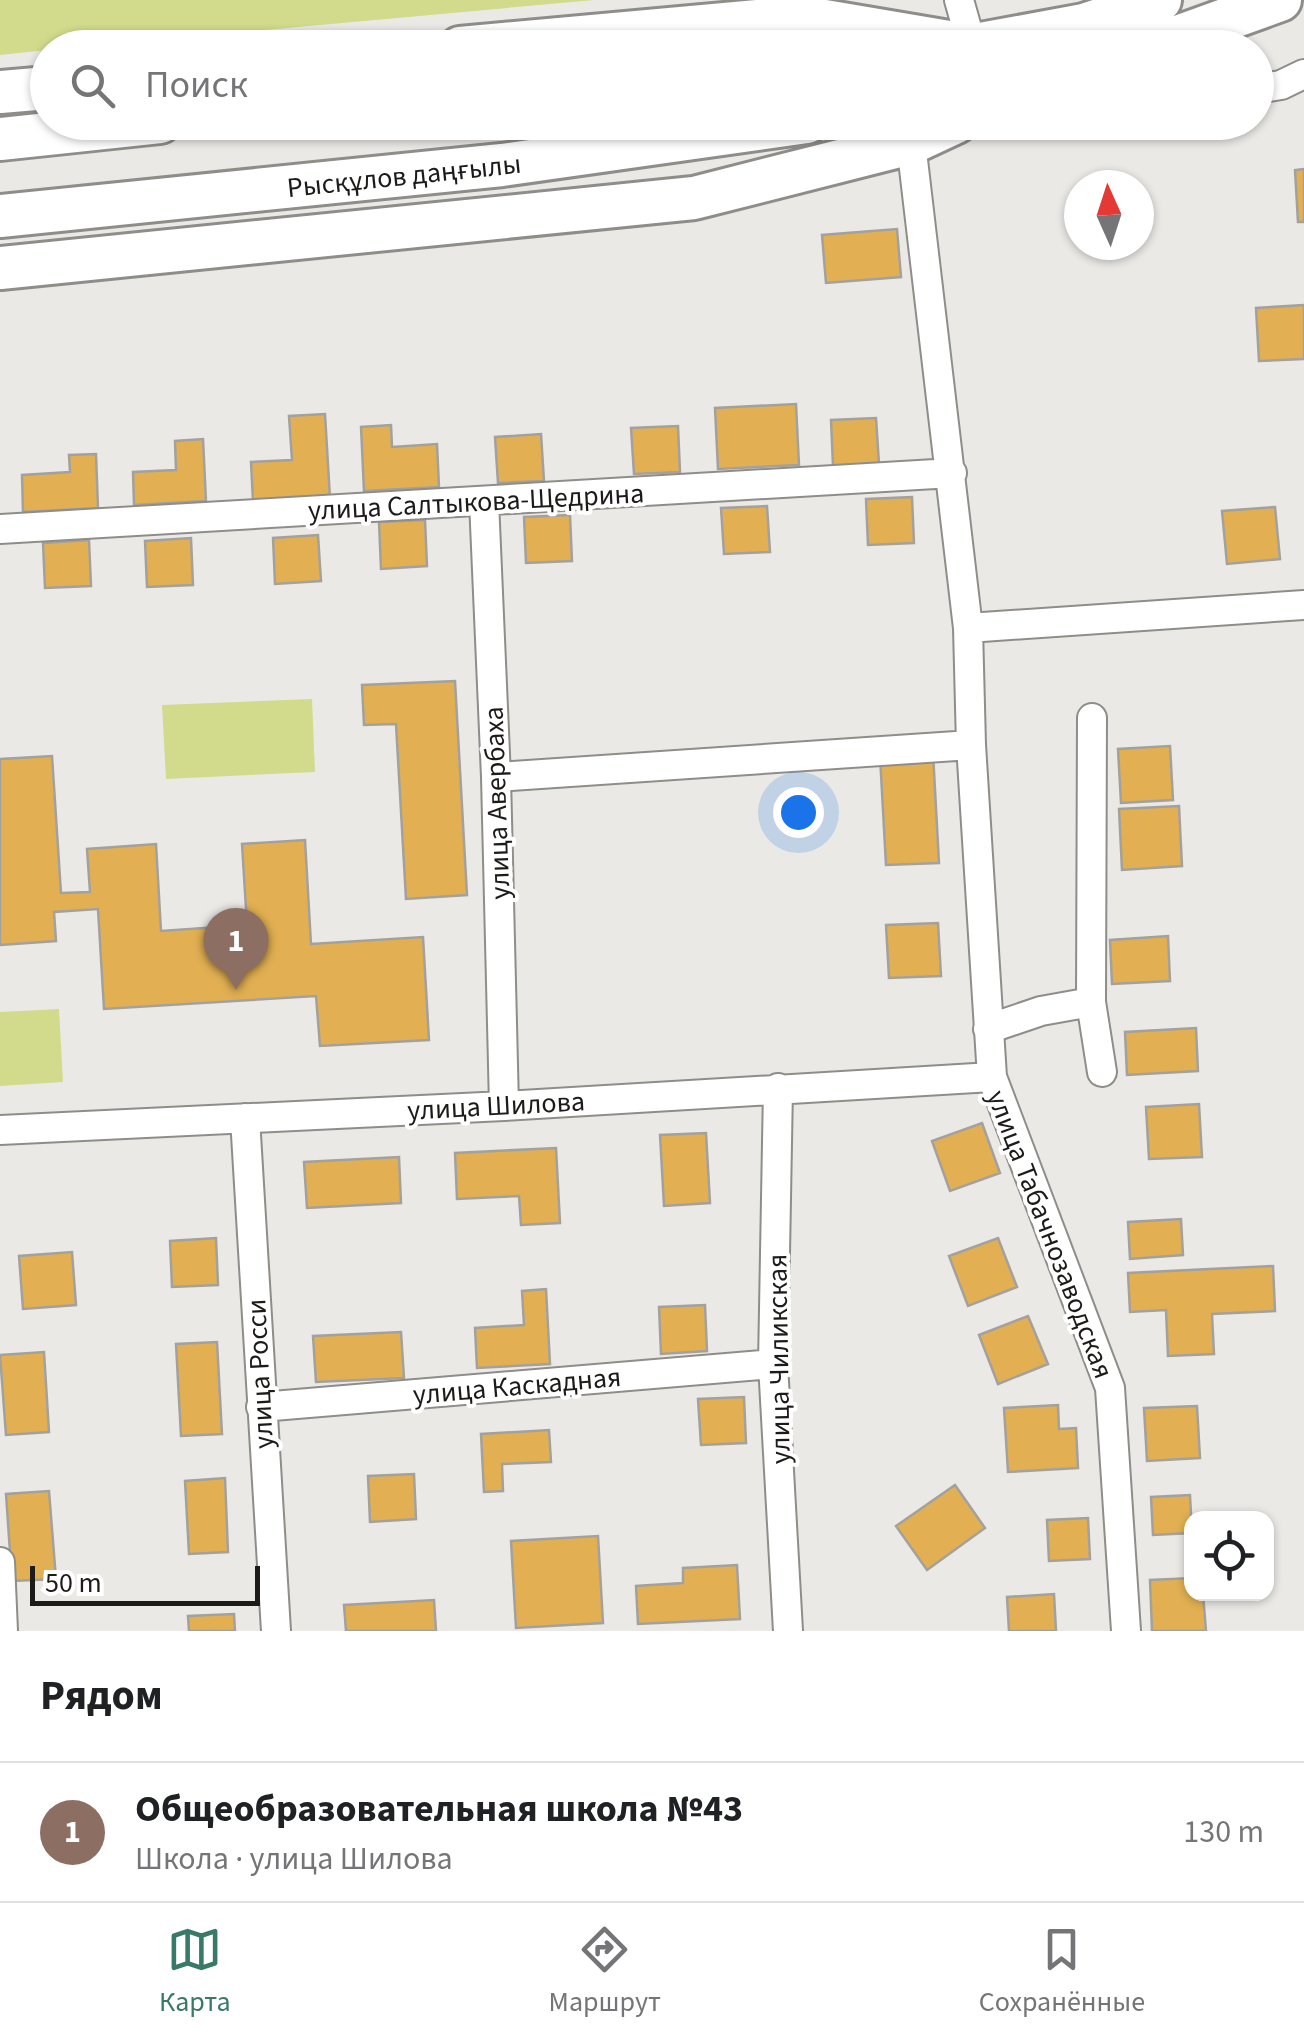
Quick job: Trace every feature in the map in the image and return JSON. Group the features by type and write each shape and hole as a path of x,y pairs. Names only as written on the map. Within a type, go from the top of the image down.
{"main road":[{"path":"1057,30 1160,0"},
{"path":"1198,30 1280,0"},
{"path":"652,30 801,16 881,30"},
{"path":"0,92 30,90"},
{"path":"0,139 30,136"},
{"name":"Рысқұлов даңғылы","path":"0,216 502,165 679,140"},
{"path":"0,268 694,198 917,140"}],"street":[{"path":"959,0 967,30"},
{"path":"1274,86 1304,74"},
{"name":"улица Табачнозаводская","path":"911,143 968,628 971,745 992,1077 1110,1388 1126,1631"},
{"name":"улица Салтыкова-Щедрина","path":"0,529 952,473"},
{"name":"улица Авербаха","path":"484,500 504,1106"},
{"path":"968,628 1304,605"},
{"path":"1092,718 1091,1002 1102,1072"},
{"path":"496,777 971,745"},
{"path":"988,1029 1041,1011 1091,1002"},
{"name":"улица Шилова","path":"0,1130 992,1077"},
{"name":"улица Чиликская","path":"778,1088 773,1364 788,1631"},
{"name":"улица Росси","path":"245,1118 276,1631"},
{"name":"улица Каскадная","path":"260,1407 773,1364"},
{"path":"0,1562 3,1631"}],"green space":[{"path":"0,0 594,0 265,30 30,30 30,52 0,55"},
{"path":"312,699 315,772 166,779 162,705"},
{"path":"59,1009 63,1082 0,1086 0,1012"}],"building":[{"path":"1304,169 1304,222 1298,222 1295,170"},
{"path":"897,229 901,277 826,283 822,235"},
{"path":"1304,305 1304,359 1259,361 1256,308"},
{"path":"796,404 799,465 718,469 715,408"},
{"path":"325,414 330,498 253,502 251,462 292,460 289,416"},
{"path":"876,418 879,464 833,466 831,420"},
{"path":"391,425 392,447 437,444 439,487 364,491 361,427"},
{"path":"678,426 680,472 634,474 631,428"},
{"path":"541,434 544,481 498,483 495,437"},
{"path":"203,439 206,501 134,505 133,472 176,470 175,441"},
{"path":"96,454 98,508 23,512 22,475 70,472 69,455"},
{"path":"912,497 914,543 868,545 866,499"},
{"path":"767,506 770,552 724,554 721,508"},
{"path":"1275,507 1280,559 1227,564 1222,511"},
{"path":"570,515 572,561 526,563 524,517"},
{"path":"425,520 427,566 381,569 379,522"},
{"path":"318,535 321,581 275,584 273,538"},
{"path":"191,538 193,585 147,587 145,541"},
{"path":"89,540 91,586 45,588 43,543"},
{"path":"455,681 467,895 406,899 396,724 364,725 362,685"},
{"path":"1170,746 1173,800 1121,803 1118,749"},
{"path":"933,753 939,863 886,865 880,756"},
{"path":"52,756 61,893 90,892 87,849 156,844 161,931 247,925 242,844 305,840 311,944 423,937 429,1040 320,1046 316,996 104,1009 98,909 54,912 56,941 0,945 0,759"},
{"path":"1179,806 1182,866 1122,870 1119,809"},
{"path":"938,923 941,976 889,978 886,925"},
{"path":"1168,936 1170,981 1112,984 1110,940"},
{"path":"1196,1028 1198,1071 1127,1075 1125,1032"},
{"path":"1199,1104 1202,1157 1149,1159 1146,1107"},
{"path":"982,1123 1000,1173 950,1191 932,1141"},
{"path":"706,1133 710,1203 664,1206 660,1135"},
{"path":"556,1148 560,1223 521,1225 519,1196 457,1199 455,1153"},
{"path":"399,1157 401,1203 307,1208 304,1162"},
{"path":"1181,1219 1183,1255 1130,1259 1128,1222"},
{"path":"216,1238 218,1285 172,1287 170,1241"},
{"path":"998,1238 1017,1287 968,1306 949,1256"},
{"path":"72,1252 76,1305 23,1309 19,1256"},
{"path":"1273,1266 1275,1311 1212,1314 1214,1354 1168,1356 1166,1310 1130,1312 1128,1273"},
{"path":"546,1289 550,1364 477,1368 475,1328 524,1325 522,1291"},
{"path":"705,1305 707,1351 661,1354 659,1307"},
{"path":"1028,1316 1048,1364 998,1384 979,1335"},
{"path":"401,1332 404,1378 316,1382 313,1336"},
{"path":"217,1342 222,1434 181,1436 176,1344"},
{"path":"44,1352 49,1432 6,1435 0,1355"},
{"path":"744,1397 746,1443 701,1445 698,1399"},
{"path":"1058,1405 1059,1429 1076,1428 1078,1468 1008,1472 1004,1408"},
{"path":"1197,1406 1200,1458 1147,1461 1144,1408"},
{"path":"549,1430 551,1462 502,1464 503,1491 484,1492 481,1434"},
{"path":"414,1474 416,1519 370,1522 368,1476"},
{"path":"225,1478 228,1552 189,1554 185,1481"},
{"path":"955,1485 985,1528 927,1570 896,1526"},
{"path":"49,1491 56,1579 12,1581 6,1494"},
{"path":"1190,1495 1191,1511 1184,1511 1184,1533 1153,1535 1151,1497"},
{"path":"1088,1518 1090,1559 1049,1561 1047,1520"},
{"path":"598,1536 603,1623 516,1628 511,1541"},
{"path":"737,1565 740,1619 638,1624 636,1586 683,1583 683,1568"},
{"path":"1184,1578 1184,1601 1204,1601 1206,1631 1152,1631 1150,1580"},
{"path":"1054,1594 1056,1631 1009,1631 1007,1597"},
{"path":"434,1600 436,1631 346,1631 344,1605"},
{"path":"234,1614 235,1631 189,1631 188,1616"}],"place":[{"name":"Общеобразовательная школа №43","path":"236,990"}]}
